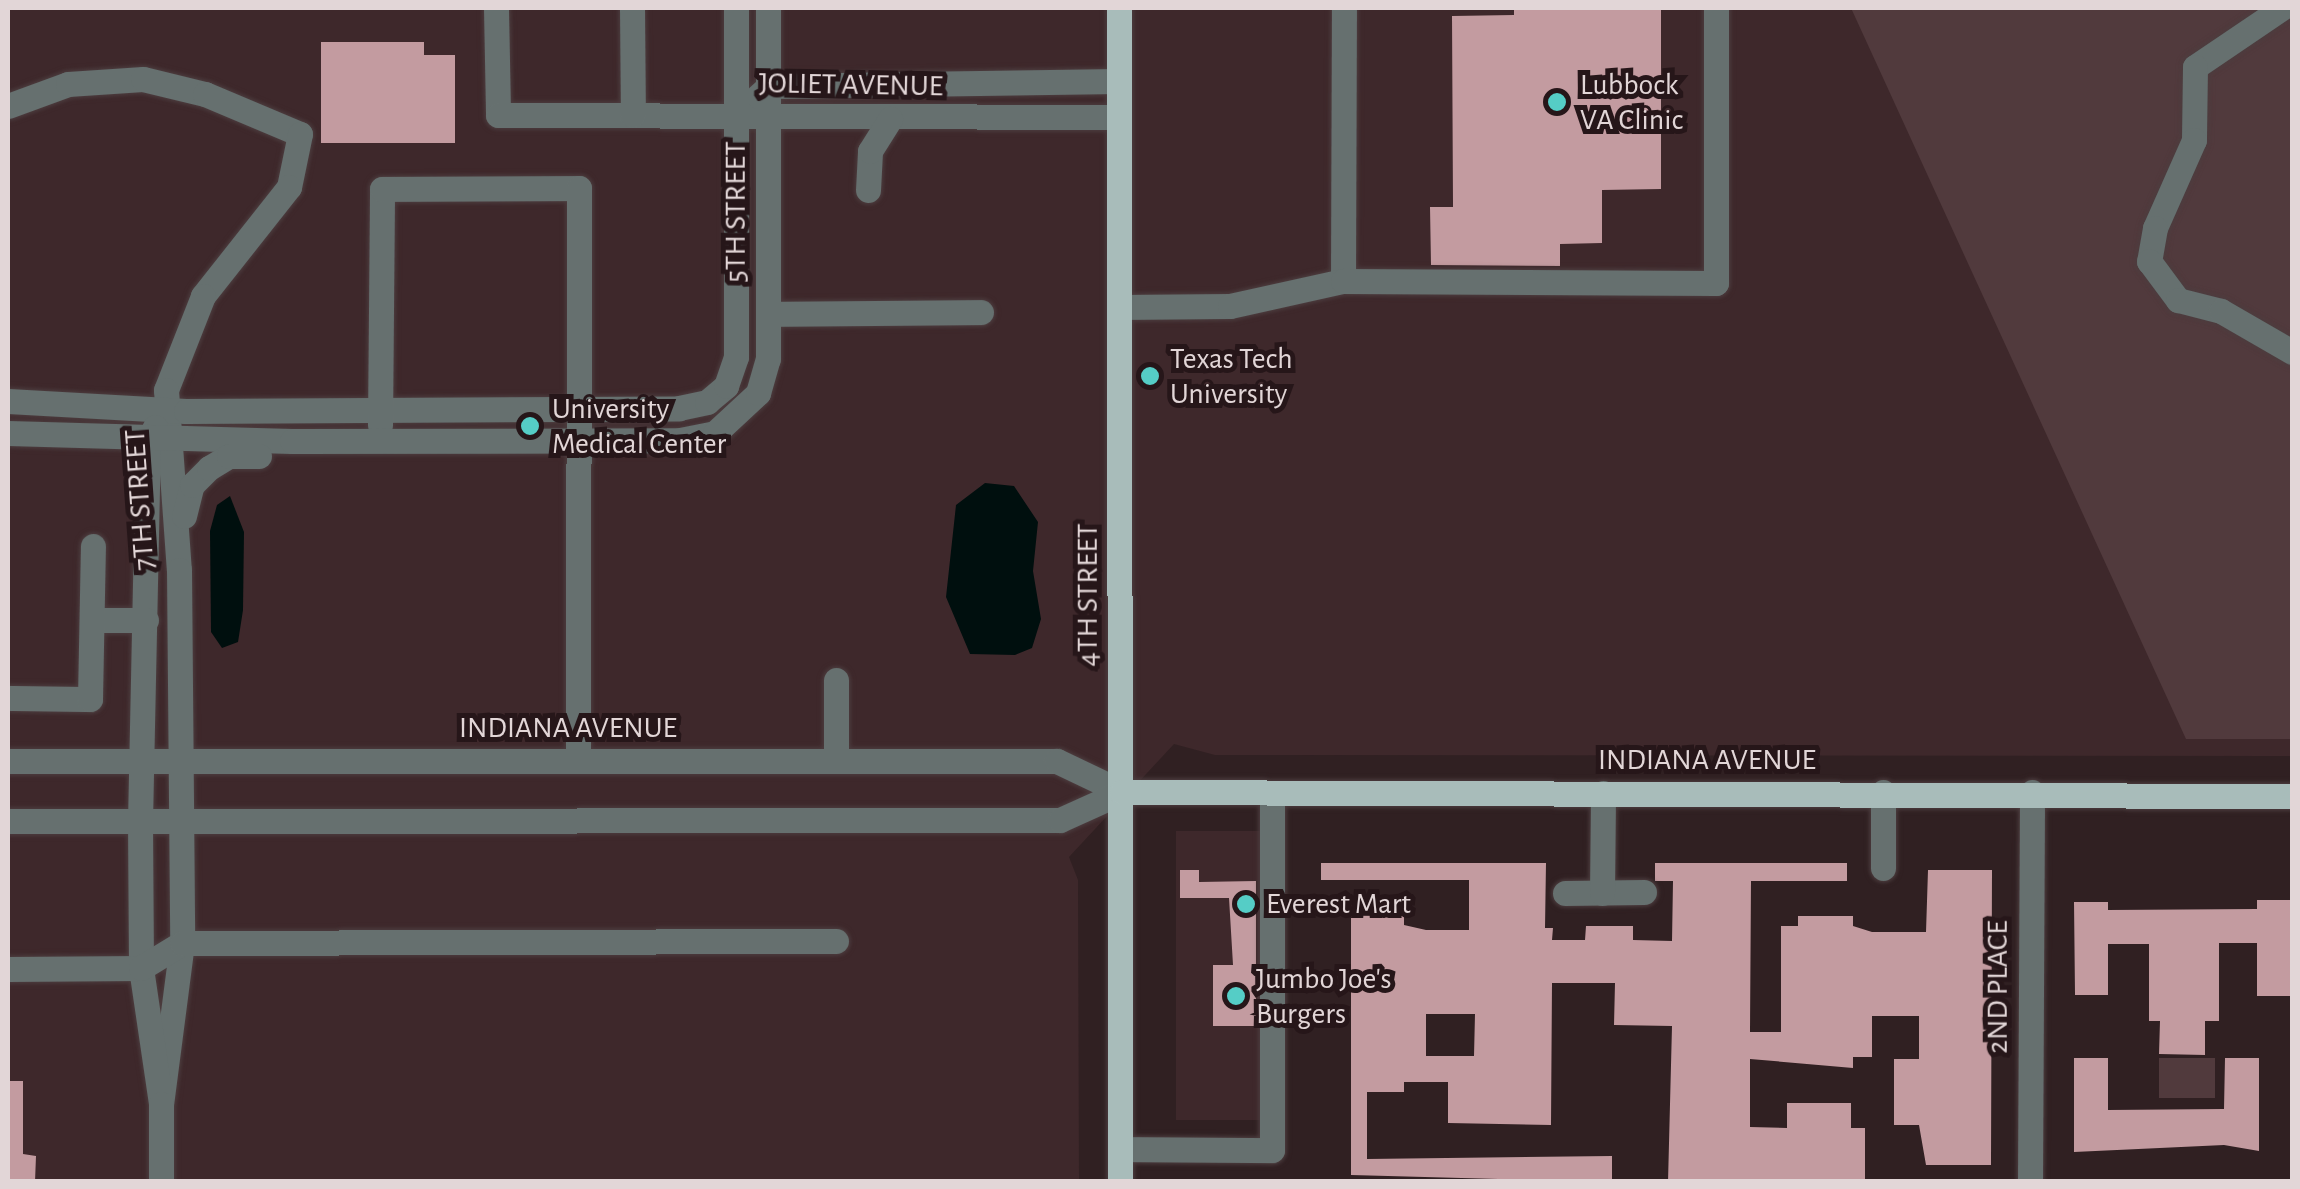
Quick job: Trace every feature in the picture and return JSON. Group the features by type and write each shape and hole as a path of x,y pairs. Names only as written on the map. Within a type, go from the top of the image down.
{"main road":[{"name":"4TH STREET","path":"1119,8 1120,1182"},
{"name":"INDIANA AVENUE","path":"1122,792 2032,792 2292,796"}],"street":[{"path":"496,8 498,115 736,115"},
{"path":"632,8 633,115"},
{"name":"5TH STREET","path":"578,410 679,408 720,394 737,346 736,8"},
{"name":"5TH STREET","path":"578,440 698,438 745,411 766,370 768,8"},
{"path":"1343,281 1344,8"},
{"path":"1120,307 1230,306 1343,281 1716,283 1716,8"},
{"path":"2282,8 2195,67 2194,140 2155,228 2150,261 2178,300 2221,311 2292,352"},
{"path":"8,106 68,84 144,79 205,94 300,134 289,187 192,316 169,372 165,410"},
{"name":"JOLIET AVENUE","path":"736,115 769,86 1119,81"},
{"name":"JOLIET AVENUE","path":"736,115 768,119 1119,118"},
{"path":"868,190 870,151 890,118"},
{"path":"380,440 382,189 579,188 578,760"},
{"path":"768,314 980,312"},
{"path":"8,401 165,410 578,410"},
{"name":"7TH STREET","path":"162,1182 161,1104 142,968 140,822 148,440 165,410"},
{"name":"7TH STREET","path":"161,1104 182,943 174,441 165,410"},
{"path":"8,433 174,441 578,440"},
{"path":"178,570 187,496 198,477 229,456 263,456 292,441"},
{"path":"8,698 90,698 92,546"},
{"path":"92,620 146,620"},
{"path":"836,680 836,760"},
{"name":"INDIANA AVENUE","path":"8,761 1057,761 1122,792"},
{"name":"INDIANA AVENUE","path":"8,821 1060,820 1122,792"},
{"path":"1120,1149 1272,1150 1272,792"},
{"path":"1883,792 1883,868"},
{"name":"2ND PLACE","path":"2022,1180 2032,792"},
{"path":"1602,893 1603,793"},
{"path":"1565,893 1644,892"},
{"path":"8,969 142,968 182,943 836,941"}],"shaded area":[{"name":"Texas Tech University","path":"8,8 2292,8 2292,756 1215,755 1174,744 1069,857 1078,880 1079,1181 8,1181"},
{"path":"1851,8 2292,8 2292,739 2186,739"},
{"path":"985,483 1014,486 1038,522 1033,571 1041,619 1032,648 1015,655 970,654 946,597 956,505"},
{"path":"230,496 244,532 243,610 238,642 222,648 211,632 210,531 217,505"},
{"path":"1176,831 1268,831 1268,1120 1176,1120"},
{"path":"2159,1058 2215,1058 2215,1098 2159,1098"}],"building":[{"name":"Lubbock VA Clinic","path":"1514,8 1661,8 1661,189 1602,190 1602,243 1560,244 1560,266 1431,265 1430,207 1453,207 1452,16 1514,15"},
{"path":"321,42 424,42 424,55 455,55 455,143 321,143"},
{"path":"1321,863 1546,863 1545,928 1553,928 1552,940 1585,940 1586,926 1633,926 1633,940 1672,941 1673,881 1655,881 1655,863 1847,863 1847,881 1751,881 1750,1032 1781,1032 1781,926 1798,926 1798,916 1853,916 1853,926 1872,932 1926,932 1928,870 1992,870 1991,1165 1926,1165 1919,1125 1894,1125 1894,1059 1919,1059 1919,1016 1872,1016 1872,1057 1853,1057 1853,1068 1750,1059 1750,1127 1787,1128 1787,1103 1851,1103 1851,1128 1865,1128 1865,1182 1668,1182 1672,1026 1614,1025 1615,983 1552,983 1551,1125 1448,1123 1448,1082 1404,1082 1404,1092 1367,1092 1367,1159 1612,1156 1612,1182 1351,1175 1351,915 1404,916 1404,925 1426,930 1469,930 1469,880 1321,880","holes":["1426,1014 1475,1014 1474,1056 1426,1056"]},
{"path":"1180,870 1199,870 1199,882 1256,881 1256,1026 1213,1026 1213,965 1233,965 1229,898 1180,898"},
{"path":"2257,900 2292,900 2292,996 2257,996 2257,943 2219,943 2219,1021 2205,1021 2205,1055 2159,1054 2160,1021 2149,1021 2149,944 2108,944 2108,995 2075,995 2074,902 2108,902 2108,910 2257,909"},
{"path":"2074,1058 2108,1058 2108,1110 2224,1109 2225,1058 2259,1058 2259,1151 2224,1145 2074,1152"},
{"path":"8,1081 23,1081 23,1154 36,1156 35,1182 8,1182"}],"place":[{"name":"Lubbock VA Clinic","path":"1557,102"},
{"name":"Texas Tech University","path":"1150,376"},
{"name":"University Medical Center","path":"530,426"},
{"name":"Everest Mart","path":"1246,904"},
{"name":"Jumbo Joe's Burgers","path":"1236,996"}]}
